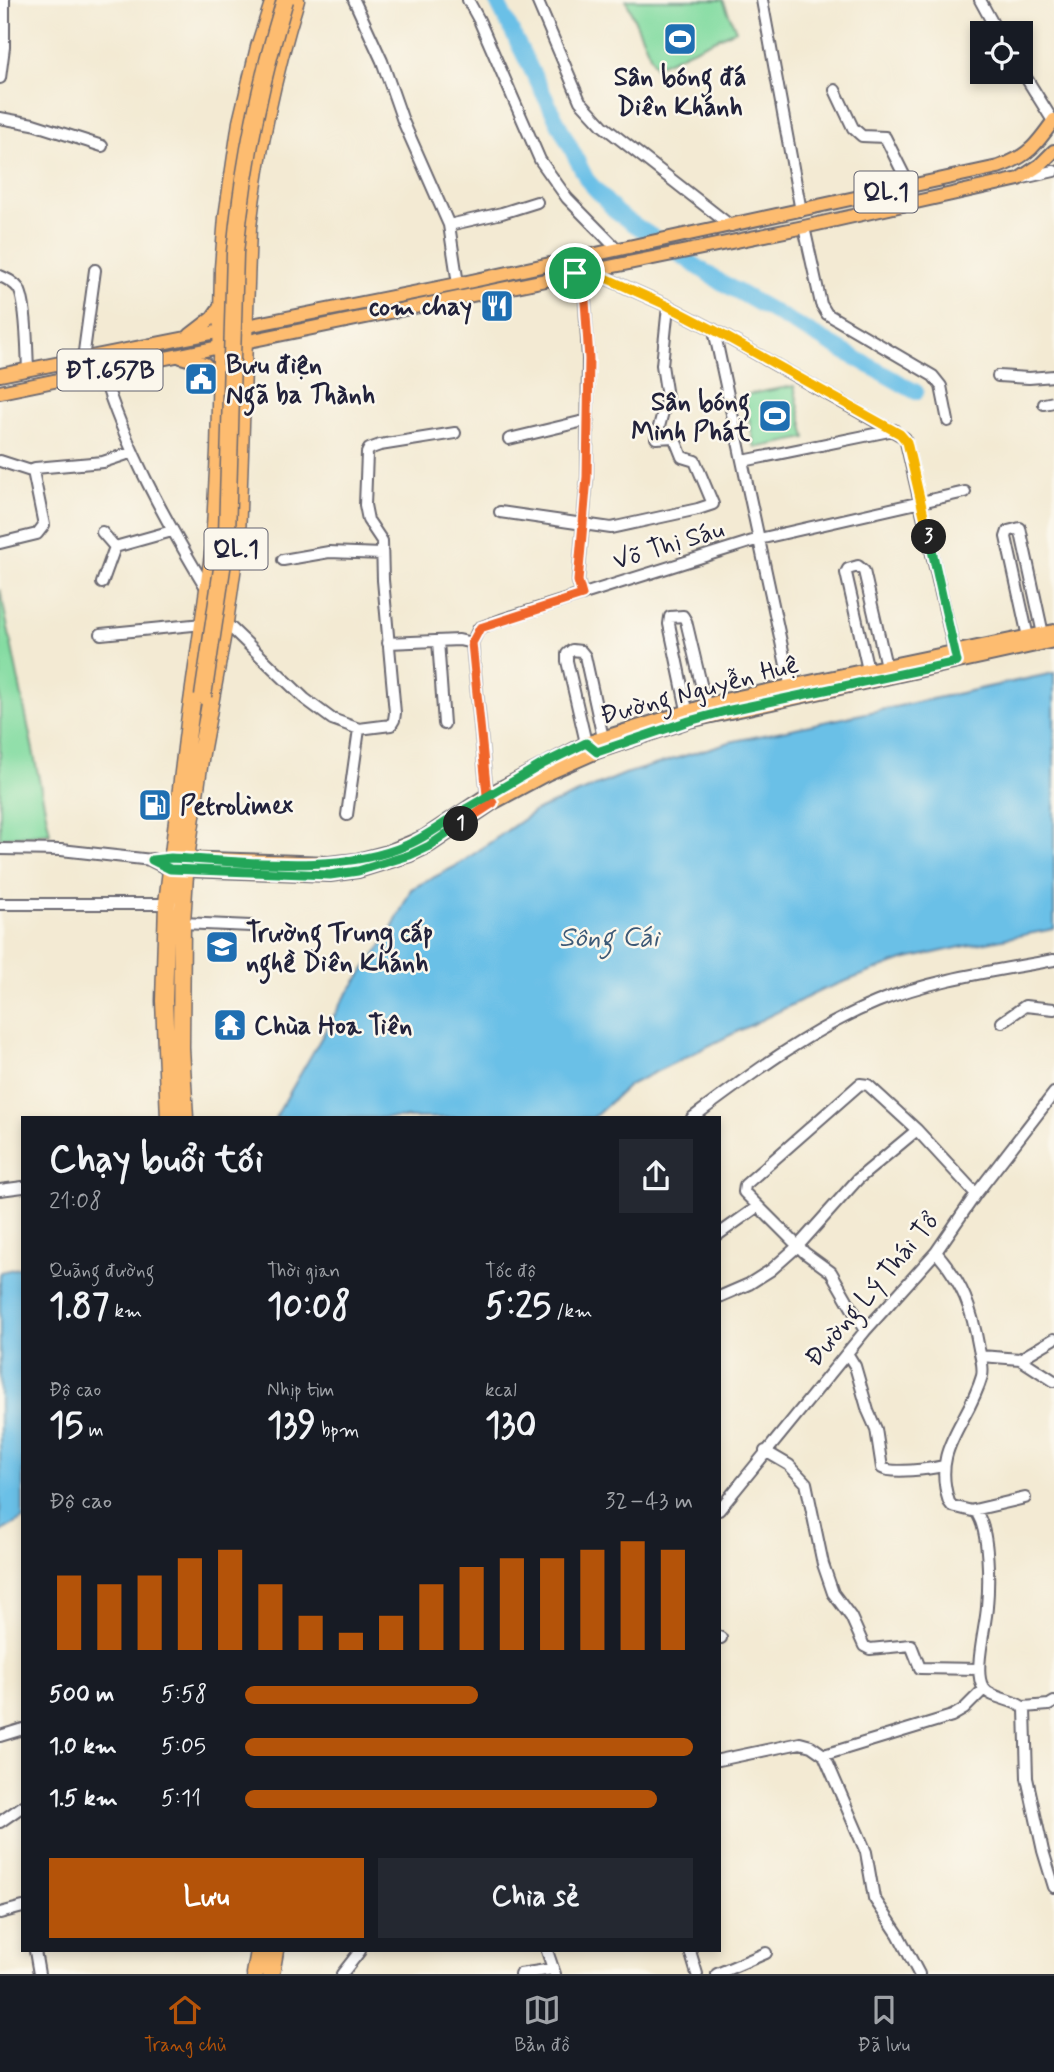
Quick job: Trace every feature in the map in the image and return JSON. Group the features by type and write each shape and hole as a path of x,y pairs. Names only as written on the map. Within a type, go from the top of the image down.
{"highway":[{"name":"QL.1","path":"194,752 203,624 217,507 227,217 233,165 250,82 274,0"},
{"name":"QL.1","path":"169,1116 164,1001 178,864 227,535 235,253 239,208 257,102 285,0"},
{"name":"QL.1","path":"194,752 225,622 237,538 248,228 259,140 296,0"},
{"name":"QL.1","path":"175,904 182,923 181,1048 185,1116"},
{"path":"256,1974 259,1952"},
{"path":"271,1974 275,1952"}],"main road":[{"name":"QL.1","path":"243,335 458,284 801,211 1011,162 1032,149 1054,120"},
{"name":"QL.1","path":"243,335 581,272 804,227 1019,179 1040,165 1054,150"},
{"name":"ĐT.657B","path":"182,340 204,326 222,304"},
{"path":"221,339 243,335"},
{"name":"ĐT.657B","path":"0,375 182,340 221,339"},
{"name":"ĐT.657B","path":"0,392 177,356 221,339"},
{"name":"ĐT.657B","path":"177,356 205,364 220,380"},
{"name":"Đường Nguyễn Huệ","path":"152,860 330,875 358,871 400,859 429,846 490,799 586,743 706,705 792,691 1050,635"},
{"name":"Đường Nguyễn Huệ","path":"490,799 597,752 689,721 868,670 956,657 1028,637 1050,635"}],"street":[{"path":"0,78 4,47 4,0"},
{"path":"354,0 449,225 458,284"},
{"path":"468,0 540,160 566,198 618,250"},
{"path":"537,0 580,101 603,126 732,226"},
{"path":"762,0 801,211"},
{"path":"980,0 991,21"},
{"path":"1030,84 1054,120"},
{"path":"835,90 853,128 862,136 885,137 909,187"},
{"path":"0,118 33,124 102,146"},
{"path":"1019,179 1054,171"},
{"path":"449,225 537,202"},
{"path":"804,227 821,304 827,314 933,376 941,386 948,421"},
{"path":"83,359 95,270"},
{"path":"582,595 578,581 587,477 588,330 581,272 668,306 905,438 956,657"},
{"path":"0,276 12,282 20,292 26,328 28,370"},
{"path":"500,512 611,528 713,504 695,461 682,457 674,437 656,438 667,397 662,365 668,306"},
{"path":"714,330 792,691"},
{"path":"102,372 116,416 132,452 172,531 208,591"},
{"path":"998,376 1054,376"},
{"path":"509,439 588,420"},
{"path":"743,461 894,430"},
{"path":"225,622 332,719 359,729 388,727 394,720 395,713 382,539 370,524 365,510 368,451 380,445 455,433"},
{"path":"0,543 37,534 44,524 35,468 103,462 132,452"},
{"path":"0,461 34,472"},
{"name":"Võ Thị Sáu","path":"472,643 480,628 759,539 965,492"},
{"path":"1028,637 1006,537 1008,531 1020,528 1050,635"},
{"path":"115,547 172,531"},
{"path":"102,532 115,547"},
{"path":"102,583 115,547"},
{"path":"282,560 329,552 382,554"},
{"path":"868,670 846,573 848,569 858,566 864,570 886,666"},
{"path":"687,710 669,624 670,617 676,615 683,616 686,621 706,705"},
{"path":"101,634 203,624"},
{"path":"388,643 466,640 472,643 490,799"},
{"path":"438,641 444,724"},
{"path":"572,650 580,651 585,656 603,738 597,752 586,743 567,661 572,650"},
{"path":"347,815 359,729"},
{"path":"0,849 61,850 152,860"},
{"path":"0,904 175,904"},
{"path":"182,923 251,926"},
{"path":"695,1116 776,1056 821,1029 878,1002 944,980 1054,960"},
{"path":"1002,1022 1025,1006 1054,1008"},
{"path":"865,1331 831,1272 798,1246 778,1223 757,1207 744,1192 745,1185 860,1084 868,1085 918,1130 976,1194"},
{"name":"Đường Lý Thái Tổ","path":"721,1507 865,1331 936,1252 976,1194 1054,1093"},
{"path":"721,1296 762,1277 798,1246 858,1179 918,1130"},
{"path":"0,1190 21,1187"},
{"path":"721,1233 757,1207"},
{"path":"936,1252 952,1272 974,1317 983,1370 947,1449 943,1477 949,1502 952,1506 974,1510 1025,1499"},
{"path":"1020,1359 1054,1339"},
{"path":"847,1353 855,1366 876,1429 882,1468 887,1471 916,1471 943,1466"},
{"path":"981,1356 1020,1359 1054,1381"},
{"path":"765,1451 796,1471 806,1483 823,1564 833,1593 851,1617 864,1646 870,1649 911,1645 920,1668 979,1669"},
{"path":"974,1510 982,1522 988,1605 979,1679 984,1689 1024,1707 1049,1705 1054,1702"},
{"path":"824,1755 952,1716 964,1709 984,1689"},
{"path":"1024,1707 1027,1717 1026,1772 1049,1850 1054,1887"},
{"path":"0,1736 21,1730"},
{"path":"721,1760 800,1743 811,1746 824,1755 866,1852 874,1898 898,1934 919,1974"},
{"path":"0,1822 21,1807"},
{"path":"0,1913 21,1908"},
{"path":"36,1952 39,1974"},
{"path":"357,1974 345,1969 359,1952"},
{"path":"520,1974 554,1971 547,1952"},
{"path":"690,1952 697,1974"},
{"path":"717,1974 766,1953"}],"green space":[{"name":"Sân bóng đá Diên Khánh","path":"626,0 723,0 736,30 655,67"},
{"name":"Sân bóng Minh Phát","path":"794,386 806,438 755,448 744,395"},
{"path":"0,589 50,833 0,838"}],"water":[{"name":"Sông Cái","path":"1054,673 1054,929 903,960 822,990 629,1085 595,1116 276,1116 343,1000 389,935 411,889 458,865 535,811 625,774 730,742"},
{"path":"21,1267 21,1520 0,1532 0,1272"}],"waterway":[{"path":"496,0 587,180 617,213 719,281 916,392"}],"place":[{"name":"Sân bóng đá Diên Khánh","path":"680,39"},
{"name":"com chay","path":"497,306"},
{"name":"Bưu điện Ngã ba Thành","path":"201,379"},
{"name":"Sân bóng Minh Phát","path":"775,416"},
{"name":"Petrolimex","path":"155,805"},
{"name":"Trường Trung cấp nghề Diên Khánh","path":"222,947"},
{"name":"Chùa Hoa Tiên","path":"230,1025"}],"route":[{"path":"575,273 583,294 589,359 587,477 578,581 582,595 480,628 472,643 487,795 493,803 429,846 391,862 358,871 330,875 186,870 170,869 152,860 171,858 299,863 357,860 388,852 424,837 487,795 586,743 597,752 726,711 957,662 905,438 668,306 588,270 575,273"}]}
